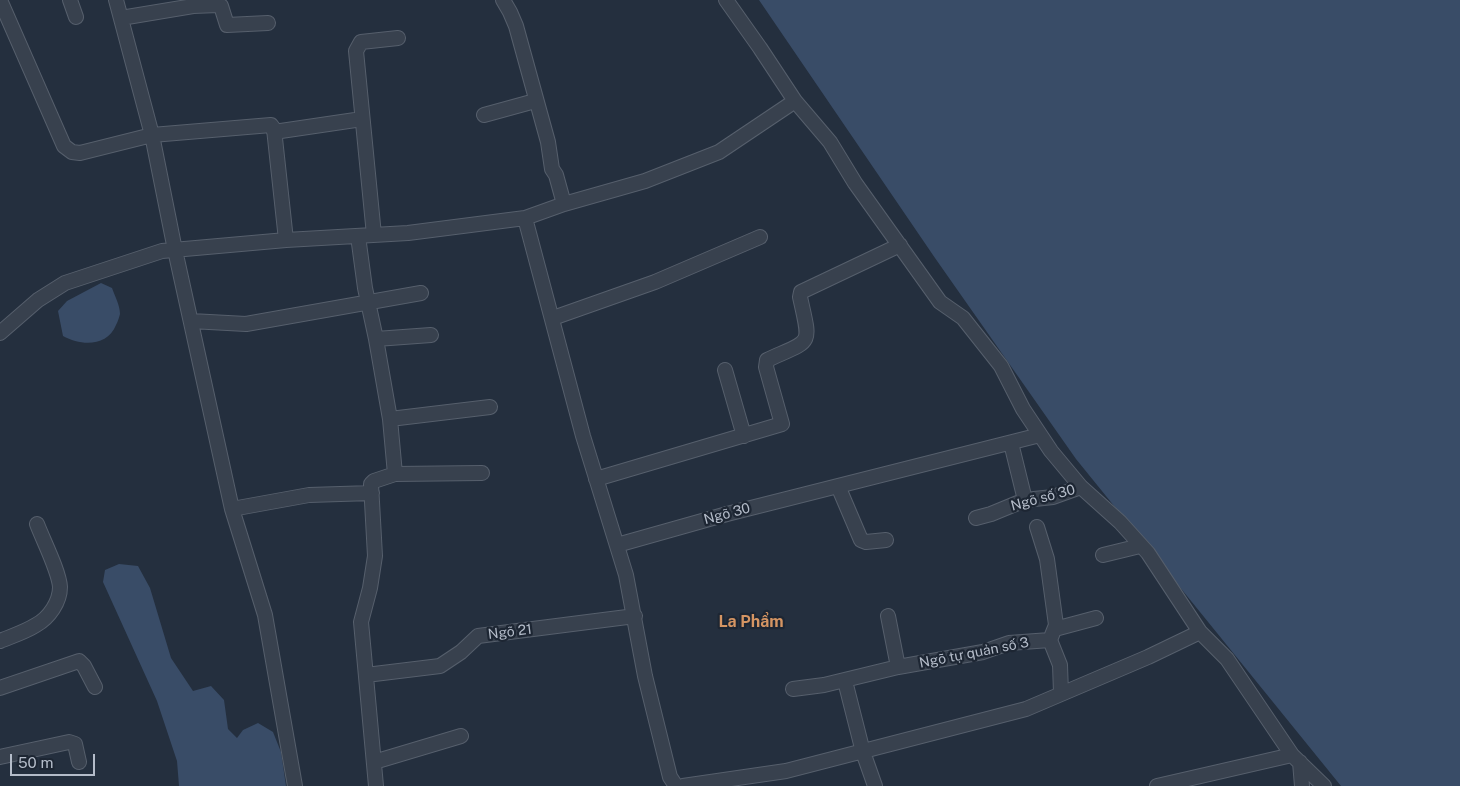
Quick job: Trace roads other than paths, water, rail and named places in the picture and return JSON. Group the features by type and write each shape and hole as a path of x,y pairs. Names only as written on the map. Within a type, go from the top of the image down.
{"street":[{"path":"0,0 64,146 72,152 80,153 152,135 271,125 274,132 286,240"},
{"path":"70,0 76,17"},
{"path":"116,0 152,135 175,250 232,509 265,615 295,786"},
{"path":"726,0 795,101 830,142 855,183 940,302 963,318 1001,366 1023,409 1040,435 1081,488 1120,522 1148,553 1200,632 1227,659 1296,759 1324,786"},
{"path":"506,1 516,26 548,142 552,169 556,175 564,204"},
{"path":"121,18 193,6 218,5 221,6 227,25 268,23"},
{"path":"374,235 356,51 358,45 362,42 398,38"},
{"path":"484,115 536,101"},
{"path":"0,333 42,296 65,283 162,251 286,240 408,233 525,218 564,204 645,181 719,152 795,101"},
{"path":"274,132 362,119"},
{"path":"525,218 596,479 626,574 645,676 670,777 676,786"},
{"path":"358,236 368,302 390,419 396,474"},
{"path":"553,318 655,282 760,237"},
{"path":"596,479 783,423 766,365 768,360 798,348 805,341 808,333 800,296 801,292 900,245"},
{"path":"191,321 246,324 420,293"},
{"path":"376,340 431,335"},
{"path":"725,370 744,436"},
{"path":"390,419 490,407"},
{"name":"Ngõ 30","path":"616,545 688,524 1040,435"},
{"path":"1012,443 1025,500"},
{"path":"376,786 360,622 370,588 375,556 371,484 374,481 396,474 482,473"},
{"path":"838,486 861,540 866,542 886,540"},
{"name":"Ngõ số 30","path":"976,518 1025,500 1052,497 1081,488"},
{"path":"232,509 308,495 372,493"},
{"path":"0,640 36,626 43,621 55,605 59,593 59,580 37,524"},
{"path":"1037,527 1047,559 1056,625 1052,635 1060,665 1061,693"},
{"path":"1103,555 1140,546"},
{"name":"Ngõ 21","path":"366,675 440,666 461,652 478,636 635,616"},
{"path":"888,616 898,668"},
{"name":"Ngõ tự quản số 3","path":"793,689 845,681 898,668 983,652 1009,643 1052,635 1096,618"},
{"path":"683,786 786,771 1026,709 1148,657 1200,632"},
{"path":"0,688 79,662 84,666 95,687"},
{"path":"845,681 863,752 875,786"},
{"path":"374,762 461,736"},
{"path":"0,757 69,742 75,744 79,762"},
{"path":"1157,786 1296,759"},
{"path":"1296,759 1302,786"}],"water":[{"path":"759,0 1460,0 1460,786 1341,786 1076,459 935,258"},
{"path":"101,283 112,288 119,307 120,314 112,332 100,341 93,343 78,342 63,336 58,311 67,301"},
{"path":"119,564 138,566 150,588 171,658 193,691 211,686 224,700 228,729 237,738 243,730 258,723 273,732 281,752 286,786 179,786 177,761 157,701 103,582 105,570"}],"district":[{"name":"La Phẩm","path":"751,622"}]}
